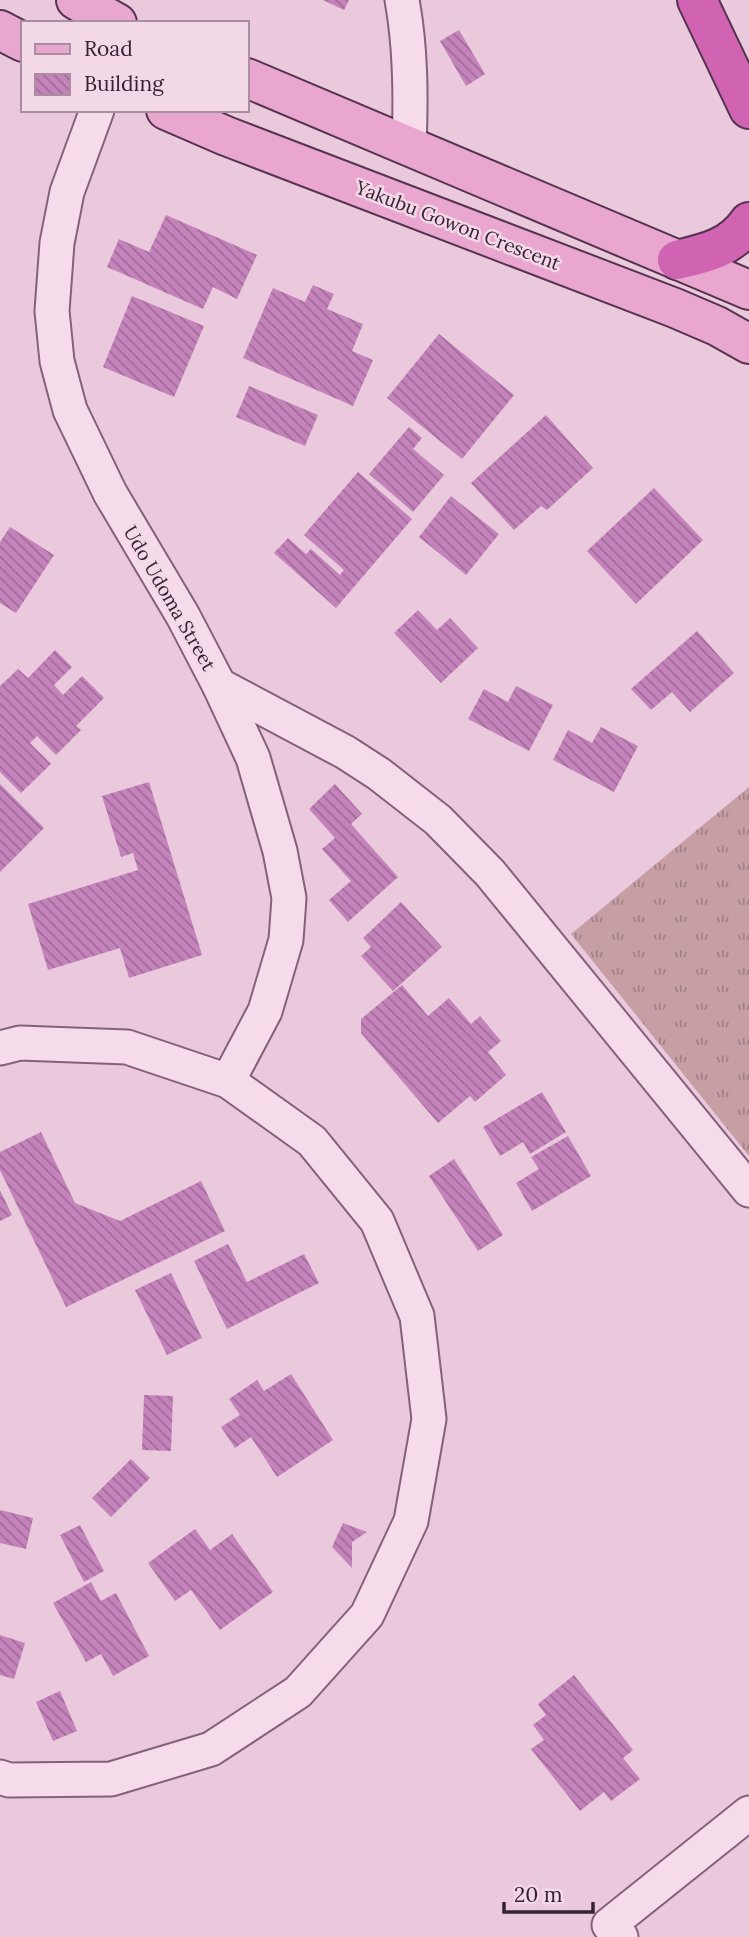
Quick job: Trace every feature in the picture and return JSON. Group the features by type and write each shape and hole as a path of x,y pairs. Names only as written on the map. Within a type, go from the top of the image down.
{"highway":[{"path":"697,0 749,109"},
{"path":"677,260 714,251 732,241 749,222"}],"main road":[{"path":"76,0 113,21"},
{"path":"0,30 21,41"},
{"path":"248,78 749,290"},
{"name":"Yakubu Gowon Crescent","path":"171,112 239,141 675,309 717,326 749,344"}],"street":[{"path":"402,0 408,33 411,94 408,147"},
{"name":"Udo Udoma Street","path":"96,112 68,192 57,243 52,311 57,361 70,410 110,493 183,616 253,758 280,851 289,898 286,940 265,1011 228,1081"},
{"path":"219,685 345,752 379,774 438,820 490,873 749,1190"},
{"path":"0,1048 20,1043 127,1047 228,1081 312,1141 377,1221 412,1304 417,1316 429,1419 411,1521 367,1615 298,1692 211,1749 111,1779 9,1780 0,1777"},
{"path":"621,1937 609,1925 749,1812"}],"green space":[{"path":"749,787 749,1156 571,934"}],"building":[{"path":"323,0 349,0 344,10"},
{"path":"459,30 485,74 466,86 440,41"},
{"path":"166,215 257,255 237,299 213,287 203,309 107,267 119,239 149,252"},
{"path":"313,285 334,294 327,309 363,324 352,351 373,360 353,406 243,358 273,288 305,302"},
{"path":"132,296 204,326 174,397 103,367"},
{"path":"439,334 514,395 462,459 387,398"},
{"path":"249,386 318,415 305,446 236,417"},
{"path":"546,415 593,468 547,510 541,506 514,530 471,483"},
{"path":"409,427 422,438 413,449 444,475 413,512 369,474"},
{"path":"358,472 412,519 336,608 274,553 288,538 306,554 311,549 340,575 344,570 304,535"},
{"path":"654,488 703,540 636,604 587,551"},
{"path":"451,496 499,534 466,575 419,537"},
{"path":"10,527 54,555 16,613 0,603 0,542"},
{"path":"418,610 437,630 450,618 478,648 441,683 394,633"},
{"path":"697,631 734,673 690,712 672,692 651,710 631,689"},
{"path":"55,650 72,667 54,685 63,695 82,676 104,698 76,726 81,730 56,755 37,736 30,743 51,764 21,793 0,772 0,686 18,669 28,678"},
{"path":"516,686 553,705 529,751 468,719 484,689 508,702"},
{"path":"601,727 638,746 614,792 553,760 568,730 592,743"},
{"path":"149,782 202,955 129,978 120,948 48,970 28,904 138,870 133,853 121,857 102,796"},
{"path":"0,784 44,828 0,872"},
{"path":"335,784 362,814 351,824 398,877 348,922 329,900 351,881 322,849 335,838 309,809"},
{"path":"401,902 442,947 393,991 361,956 371,947 363,938"},
{"path":"402,985 428,1016 449,998 471,1024 480,1016 501,1041 488,1052 506,1075 475,1102 470,1096 438,1123 361,1033 361,1019"},
{"path":"542,1092 566,1132 530,1154 523,1142 500,1156 483,1127"},
{"path":"41,1132 75,1203 120,1221 201,1181 225,1231 66,1307 0,1170 0,1152"},
{"path":"568,1136 591,1176 532,1211 516,1183 539,1169 531,1157"},
{"path":"454,1159 503,1235 478,1251 429,1176"},
{"path":"0,1190 12,1215 0,1221"},
{"path":"228,1244 247,1282 304,1254 319,1283 227,1329 194,1261"},
{"path":"171,1273 202,1338 167,1355 135,1290"},
{"path":"291,1374 333,1440 277,1477 251,1437 235,1448 221,1427 240,1415 229,1399 257,1380 264,1391"},
{"path":"144,1395 173,1396 171,1451 142,1450"},
{"path":"131,1459 150,1478 111,1517 92,1498"},
{"path":"0,1510 33,1518 26,1549 0,1543"},
{"path":"343,1523 367,1532 352,1542 352,1568 332,1547"},
{"path":"80,1525 104,1571 84,1582 60,1535"},
{"path":"195,1529 210,1550 232,1534 273,1592 220,1630 191,1590 175,1601 148,1563"},
{"path":"91,1582 101,1601 116,1593 149,1656 113,1676 101,1654 86,1662 53,1603"},
{"path":"0,1635 25,1643 14,1679 0,1675"},
{"path":"574,1675 633,1750 623,1758 640,1779 611,1801 604,1792 580,1811 531,1749 544,1740 533,1725 546,1715 538,1704"},
{"path":"60,1691 77,1731 53,1741 36,1702"}]}
